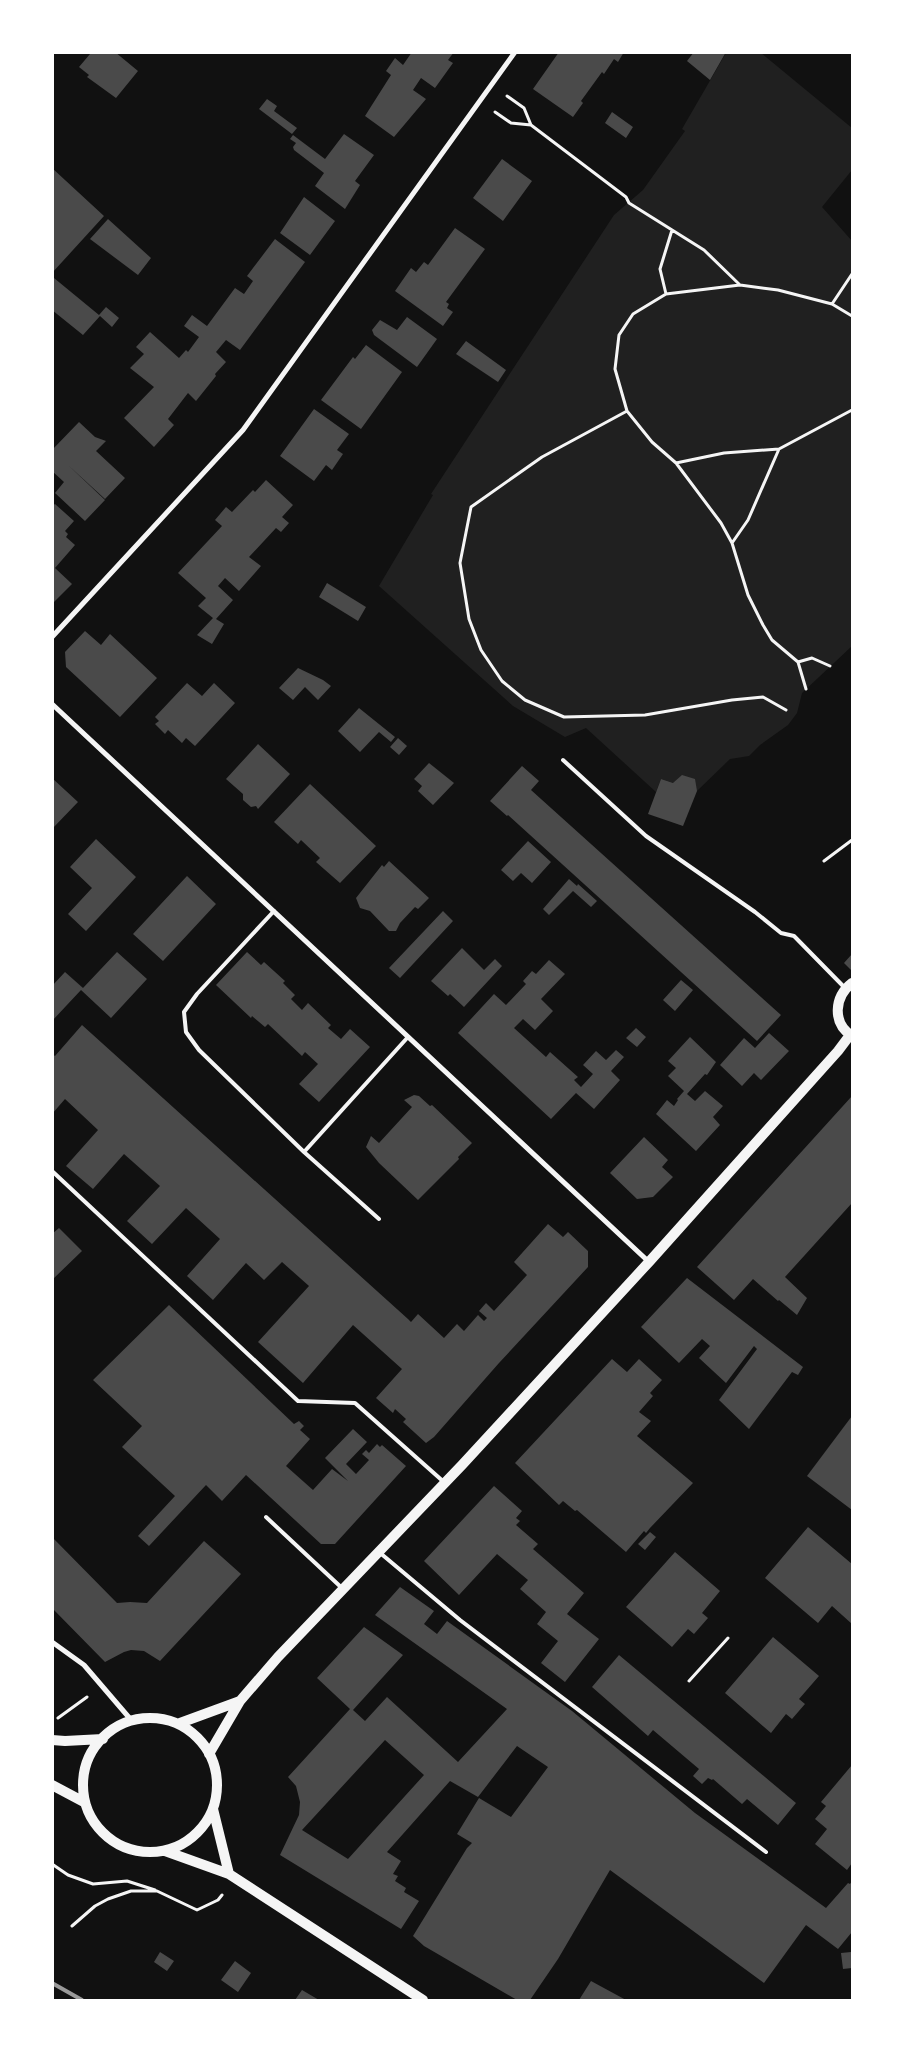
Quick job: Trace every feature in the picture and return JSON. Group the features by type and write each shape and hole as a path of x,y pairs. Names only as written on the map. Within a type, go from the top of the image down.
{"main road":[{"path":"210,1754 240,1701 278,1657 445,1483 649,1262 851,1036 841,1025 837,1013 839,1000 849,986"},
{"path":"180,1723 240,1701"},
{"path":"143,1718 161,1718 180,1723 197,1735 210,1754 217,1782 213,1809 206,1824 181,1846 165,1851 144,1853 123,1847 105,1835 90,1817 84,1802 84,1771 94,1748 116,1728 132,1721 143,1718"},
{"path":"52,1740 103,1739"},
{"path":"52,1785 84,1802"},
{"path":"213,1809 232,1876"},
{"path":"165,1851 232,1876 423,2000"}],"street":[{"path":"52,637 243,430 515,52"},
{"path":"52,704 649,1262"},
{"path":"52,1642 84,1665 132,1721"}],"lane":[{"path":"563,760 646,836 755,912 781,933 794,936 849,986"},
{"path":"274,911 197,994 184,1012 186,1032 199,1050 304,1152 379,1219"},
{"path":"304,1152 408,1037"},
{"path":"52,1171 298,1401 355,1403 445,1483"},
{"path":"266,1517 343,1589"},
{"path":"379,1552 460,1620 766,1852"}],"path":[{"path":"492,84 524,108 531,126"},
{"path":"481,100 511,123 531,126 626,197 629,203 704,250 740,286"},
{"path":"666,294 660,269 672,230"},
{"path":"832,304 852,274"},
{"path":"806,689 798,662 772,640 763,625 748,595 732,543 721,524 676,463 652,442 627,411 615,369 618,335 633,314 666,294 740,286 778,290 832,304 852,316"},
{"path":"676,463 724,453 779,449 852,410"},
{"path":"627,411 542,457 471,507 460,563 469,619 481,650 502,681 525,700 564,716 645,715 732,700 763,697 786,710"},
{"path":"732,543 748,520 779,449"},
{"path":"798,662 812,658 830,666"},
{"path":"824,861 852,840"},
{"path":"689,1681 728,1638"},
{"path":"52,1724 63,1713 102,1686"},
{"path":"52,1864 68,1875 93,1884 127,1881 157,1891 197,1910 218,1900 232,1876"},
{"path":"72,1926 95,1906 108,1899 131,1891 157,1891"}],"shaded area":[{"path":"726,53 761,53 852,128 852,170 822,207 852,241 852,646 802,693 797,713 788,725 760,745 749,756 730,759 697,791 661,779 656,792 586,728 565,737 513,706 379,586 433,495 431,494 614,215 643,190 685,131 682,129"}],"building":[{"path":"88,52 115,52 138,71 116,98 87,77 89,75 79,67 90,54"},
{"path":"412,52 454,52 448,60 453,63 435,88 421,78 413,90 426,99 394,137 365,116 391,75 386,71 395,58 403,65"},
{"path":"559,52 624,52 618,62 614,59 604,74 602,72 581,101 583,103 573,117 533,89"},
{"path":"694,52 726,52 710,80 687,61"},
{"path":"267,99 277,106 274,111 297,128 292,134 259,109"},
{"path":"612,112 633,127 626,138 605,123"},
{"path":"344,134 374,155 355,181 360,185 345,209 315,186 324,173 294,150 293,147 296,143 290,139 293,135 325,159"},
{"path":"502,159 532,181 503,221 473,198"},
{"path":"52,168 104,216 52,273"},
{"path":"304,197 335,221 310,255 280,233"},
{"path":"108,219 151,258 138,275 90,239"},
{"path":"455,228 485,249 446,302 449,304 447,308 453,312 443,326 395,291 411,268 416,272 424,262 428,265"},
{"path":"275,239 305,262 240,350 226,340 216,352 226,362 196,401 188,393 168,419 174,425 154,447 124,418 154,387 130,368 144,354 136,347 150,332 179,358 186,350 188,352 199,337 184,326 192,315 207,326 235,288 244,294 253,281 247,276"},
{"path":"54,278 99,315 106,307 119,318 112,327 100,316 83,335 52,310 52,280"},
{"path":"407,317 437,339 417,367 374,335 372,330 380,320 397,330"},
{"path":"466,341 506,370 498,382 456,354"},
{"path":"366,345 402,372 361,429 321,400 353,357 355,359"},
{"path":"314,409 349,434 337,450 343,454 332,470 326,465 314,481 280,456"},
{"path":"79,422 95,437 106,441 96,451 125,478 105,499 68,465 105,500 85,521 55,493 64,482 52,471 52,450"},
{"path":"266,480 293,505 282,517 289,523 281,532 276,528 249,557 261,566 239,591 225,578 218,586 233,600 216,619 224,624 212,644 197,635 213,618 198,606 206,598 178,573 222,526 215,520 226,507 232,512 253,490 255,492"},
{"path":"55,504 74,521 65,531 68,534 66,537 75,545 55,568 72,584 52,604 52,506"},
{"path":"327,583 366,607 358,621 319,597"},
{"path":"85,631 101,645 110,634 157,678 120,717 66,667 65,652"},
{"path":"298,668 331,686 318,700 305,687 293,700 279,688"},
{"path":"187,683 202,696 214,683 235,703 195,746 186,738 182,743 168,730 165,734 155,724 159,721 155,717"},
{"path":"359,708 395,737 391,742 379,732 360,752 338,731"},
{"path":"398,738 407,746 399,755 390,747"},
{"path":"258,744 290,774 258,809 256,806 251,807 243,800 243,794 226,779"},
{"path":"429,763 454,783 433,805 418,791 422,786 414,779"},
{"path":"522,766 539,781 531,790 781,1015 757,1041 508,815 490,801"},
{"path":"682,775 695,779 697,791 683,826 648,814 661,779 673,783"},
{"path":"52,778 78,802 52,829"},
{"path":"310,784 376,846 340,883 316,862 320,858 301,840 298,844 274,822"},
{"path":"96,839 136,877 86,931 68,914 92,888 70,867"},
{"path":"528,841 551,862 532,883 521,873 513,881 501,870"},
{"path":"389,861 429,898 418,909 415,907 400,923 396,931 389,931 370,911 360,908 356,898 382,865 384,867"},
{"path":"187,876 216,904 163,961 133,934"},
{"path":"569,879 577,886 578,884 597,901 591,907 573,891 549,915 543,909"},
{"path":"443,911 453,921 400,978 389,968"},
{"path":"462,948 484,970 495,959 502,966 464,1007 450,994 448,996 431,981"},
{"path":"117,952 147,979 111,1018 81,990 52,1021 52,986 65,972 83,988"},
{"path":"247,952 261,965 264,962 285,981 283,983 295,995 291,999 302,1010 308,1003 331,1025 328,1028 341,1039 350,1029 370,1047 319,1102 299,1084 318,1064 305,1052 302,1056 268,1024 265,1027 252,1016 251,1018 216,985"},
{"path":"852,954 852,971 844,963"},
{"path":"549,960 565,974 541,999 553,1011 535,1030 523,1019 514,1028 546,1057 550,1052 578,1077 574,1080 581,1087 593,1074 583,1065 596,1051 606,1060 616,1050 624,1057 611,1071 620,1080 594,1109 576,1093 551,1119 458,1033 494,994 506,1005 526,984 523,981 532,971 536,974"},
{"path":"681,980 693,990 675,1011 663,1000"},
{"path":"82,1025 411,1322 418,1314 444,1338 457,1324 464,1331 478,1315 484,1321 487,1318 479,1311 486,1303 494,1311 527,1275 514,1262 548,1224 563,1237 568,1232 588,1251 588,1267 499,1363 434,1437 426,1443 403,1422 406,1419 395,1409 393,1413 376,1398 402,1369 353,1325 303,1383 258,1342 309,1286 282,1262 264,1280 246,1263 213,1300 187,1276 220,1239 186,1208 152,1244 127,1221 160,1186 124,1154 93,1189 66,1166 98,1130 65,1099 52,1114 52,1054 55,1056"},
{"path":"636,1028 646,1037 637,1047 626,1038"},
{"path":"769,1033 789,1051 761,1080 754,1073 742,1086 720,1065 744,1038 755,1048"},
{"path":"690,1037 716,1062 707,1075 705,1074 687,1094 695,1101 705,1091 723,1106 713,1117 720,1125 696,1151 656,1114 667,1100 674,1106 684,1091 668,1076 676,1068 668,1061"},
{"path":"414,1095 419,1096 430,1106 432,1105 472,1143 458,1157 459,1159 418,1200 379,1163 366,1147 371,1136 379,1143 412,1107 404,1100"},
{"path":"852,1096 852,1203 785,1277 807,1298 797,1315 753,1279 734,1300 697,1267"},
{"path":"644,1137 668,1160 662,1167 673,1177 653,1197 637,1199 610,1173"},
{"path":"59,1228 82,1251 52,1280 52,1234"},
{"path":"687,1278 803,1367 798,1375 792,1372 749,1429 719,1400 757,1349 754,1346 726,1383 699,1358 710,1346 702,1339 679,1363 641,1327"},
{"path":"169,1305 294,1424 299,1421 304,1426 300,1430 310,1439 286,1466 313,1490 332,1469 348,1481 325,1458 353,1429 367,1442 346,1464 356,1474 369,1460 362,1454 366,1450 369,1453 377,1444 380,1447 382,1445 406,1466 335,1544 321,1544 246,1475 222,1501 206,1485 149,1546 138,1536 175,1496 122,1447 142,1426 93,1380"},
{"path":"612,1359 627,1372 639,1359 662,1380 650,1393 653,1396 639,1412 651,1421 637,1436 693,1483 646,1533 644,1531 626,1552 577,1510 575,1511 563,1501 559,1505 515,1463"},
{"path":"852,1416 852,1510 807,1476"},
{"path":"494,1486 522,1511 516,1518 520,1521 516,1525 538,1544 533,1549 584,1593 567,1614 599,1639 565,1682 541,1663 558,1641 537,1624 546,1612 520,1589 528,1580 497,1554 459,1595 424,1561"},
{"path":"808,1527 852,1564 852,1624 832,1606 818,1623 765,1578"},
{"path":"650,1532 656,1537 645,1550 638,1544"},
{"path":"52,1537 117,1603 147,1603 204,1541 241,1574 160,1661 144,1651 131,1650 105,1662 52,1608"},
{"path":"675,1552 720,1591 702,1613 708,1618 694,1634 688,1629 672,1647 626,1607"},
{"path":"400,1587 434,1611 424,1624 437,1634 447,1621 572,1711 695,1813 826,1908 852,1881 852,1932 838,1949 806,1925 764,1983 610,1870 558,1959 530,2000 517,2000 424,1946 413,1936 467,1848 472,1843 457,1834 479,1798 511,1817 548,1767 517,1746 478,1797 450,1781 387,1852 401,1861 393,1874 398,1876 395,1881 406,1888 404,1892 419,1901 401,1929 280,1855 299,1815 300,1802 296,1786 288,1777 350,1709 317,1678 364,1627 403,1655 353,1710 365,1721 387,1697 458,1762 507,1709 375,1615","holes":["385,1740 424,1775 348,1859 302,1830"]},
{"path":"773,1637 819,1676 799,1699 805,1704 792,1719 786,1714 771,1733 725,1693"},
{"path":"619,1655 796,1803 778,1825 747,1799 742,1804 713,1779 708,1778 702,1784 693,1776 699,1769 653,1730 648,1736 592,1687"},
{"path":"852,1765 852,1863 847,1870 815,1844 827,1829 815,1819 826,1806 821,1802"},
{"path":"160,1952 174,1961 167,1971 154,1962"},
{"path":"851,1952 852,1968 843,1969 841,1953"},
{"path":"235,1961 251,1973 238,1992 221,1980"},
{"path":"591,1981 626,2000 579,2000"},
{"path":"302,1990 319,2000 295,2000"}],"railway":[{"path":"52,1983 82,2000"}]}
